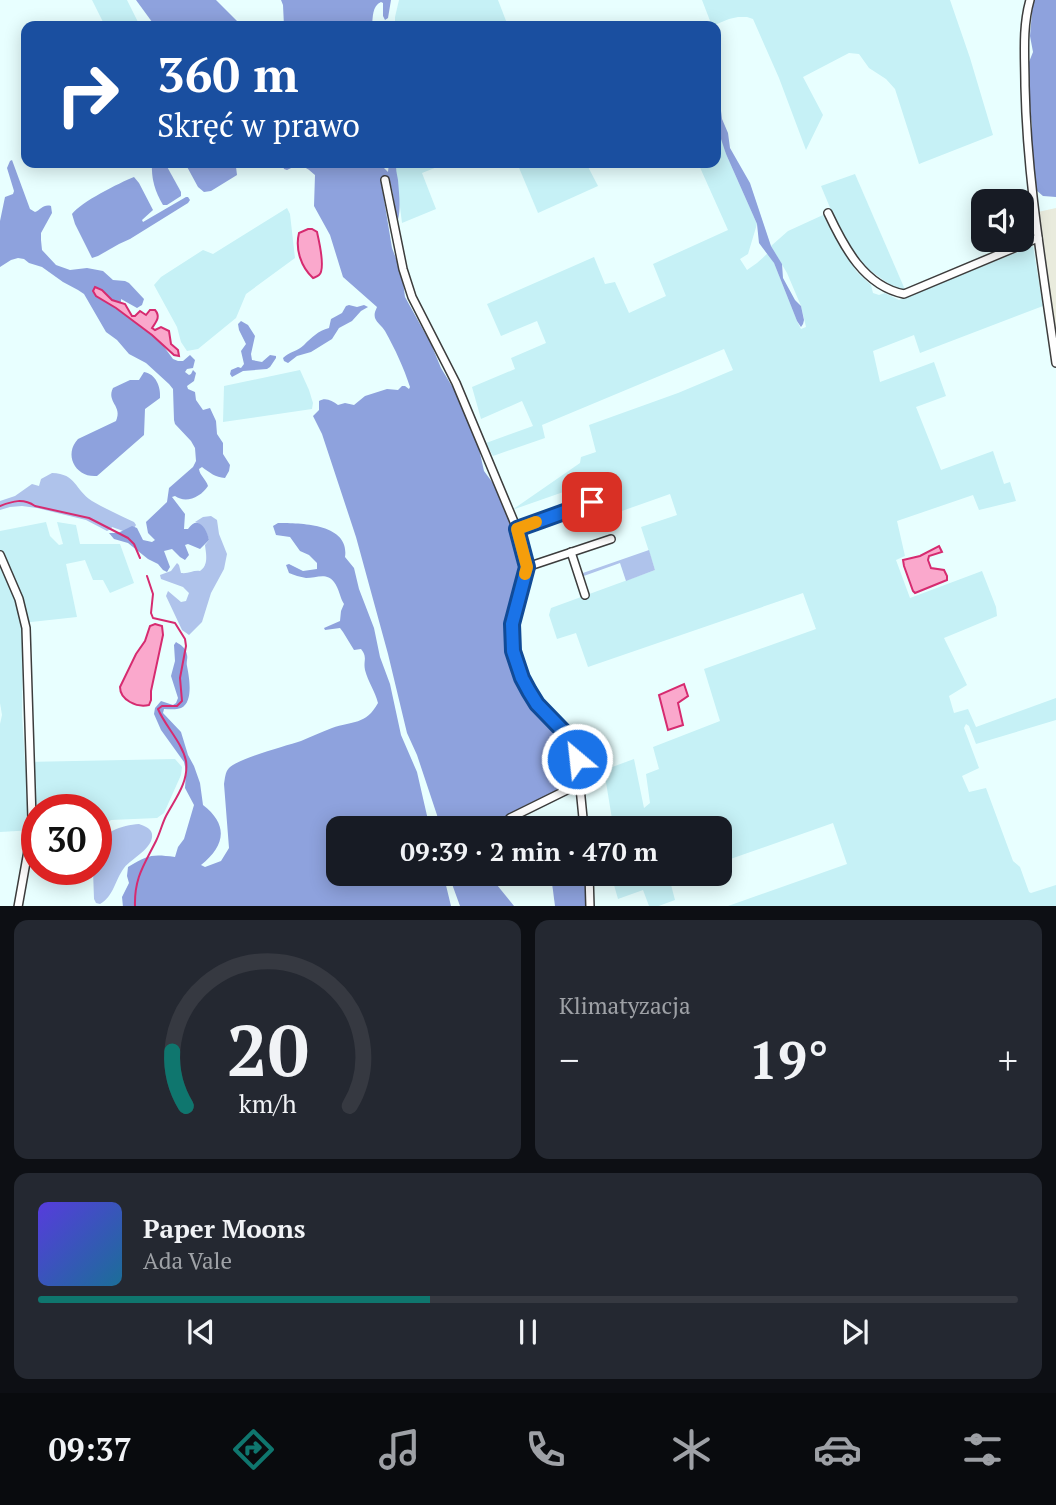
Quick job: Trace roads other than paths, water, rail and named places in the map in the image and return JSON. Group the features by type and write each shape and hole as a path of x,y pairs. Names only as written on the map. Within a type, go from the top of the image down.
{"street":[{"path":"1030,0 1025,28 1025,96 1030,175 1056,363"},
{"path":"385,180 403,269 412,297 456,383 517,529 527,567 512,624 513,651 522,678 537,704 568,736 577,757 583,816"},
{"path":"828,213 848,252 862,270 888,288 904,294 1038,238"},
{"path":"517,529 592,502"},
{"path":"527,567 611,539"},
{"path":"571,552 585,595"},
{"path":"0,555 19,599 26,628 32,819 18,906"},
{"path":"514,816 579,785"},
{"path":"589,886 590,906"}],"waterway":[{"path":"0,506 22,501 89,518 128,538 140,558"},
{"path":"135,906 136,888 141,872 181,790 186,769 181,747 158,709 162,706 177,706 182,701 180,678 185,639 175,623 153,618 153,594 147,576"}]}
